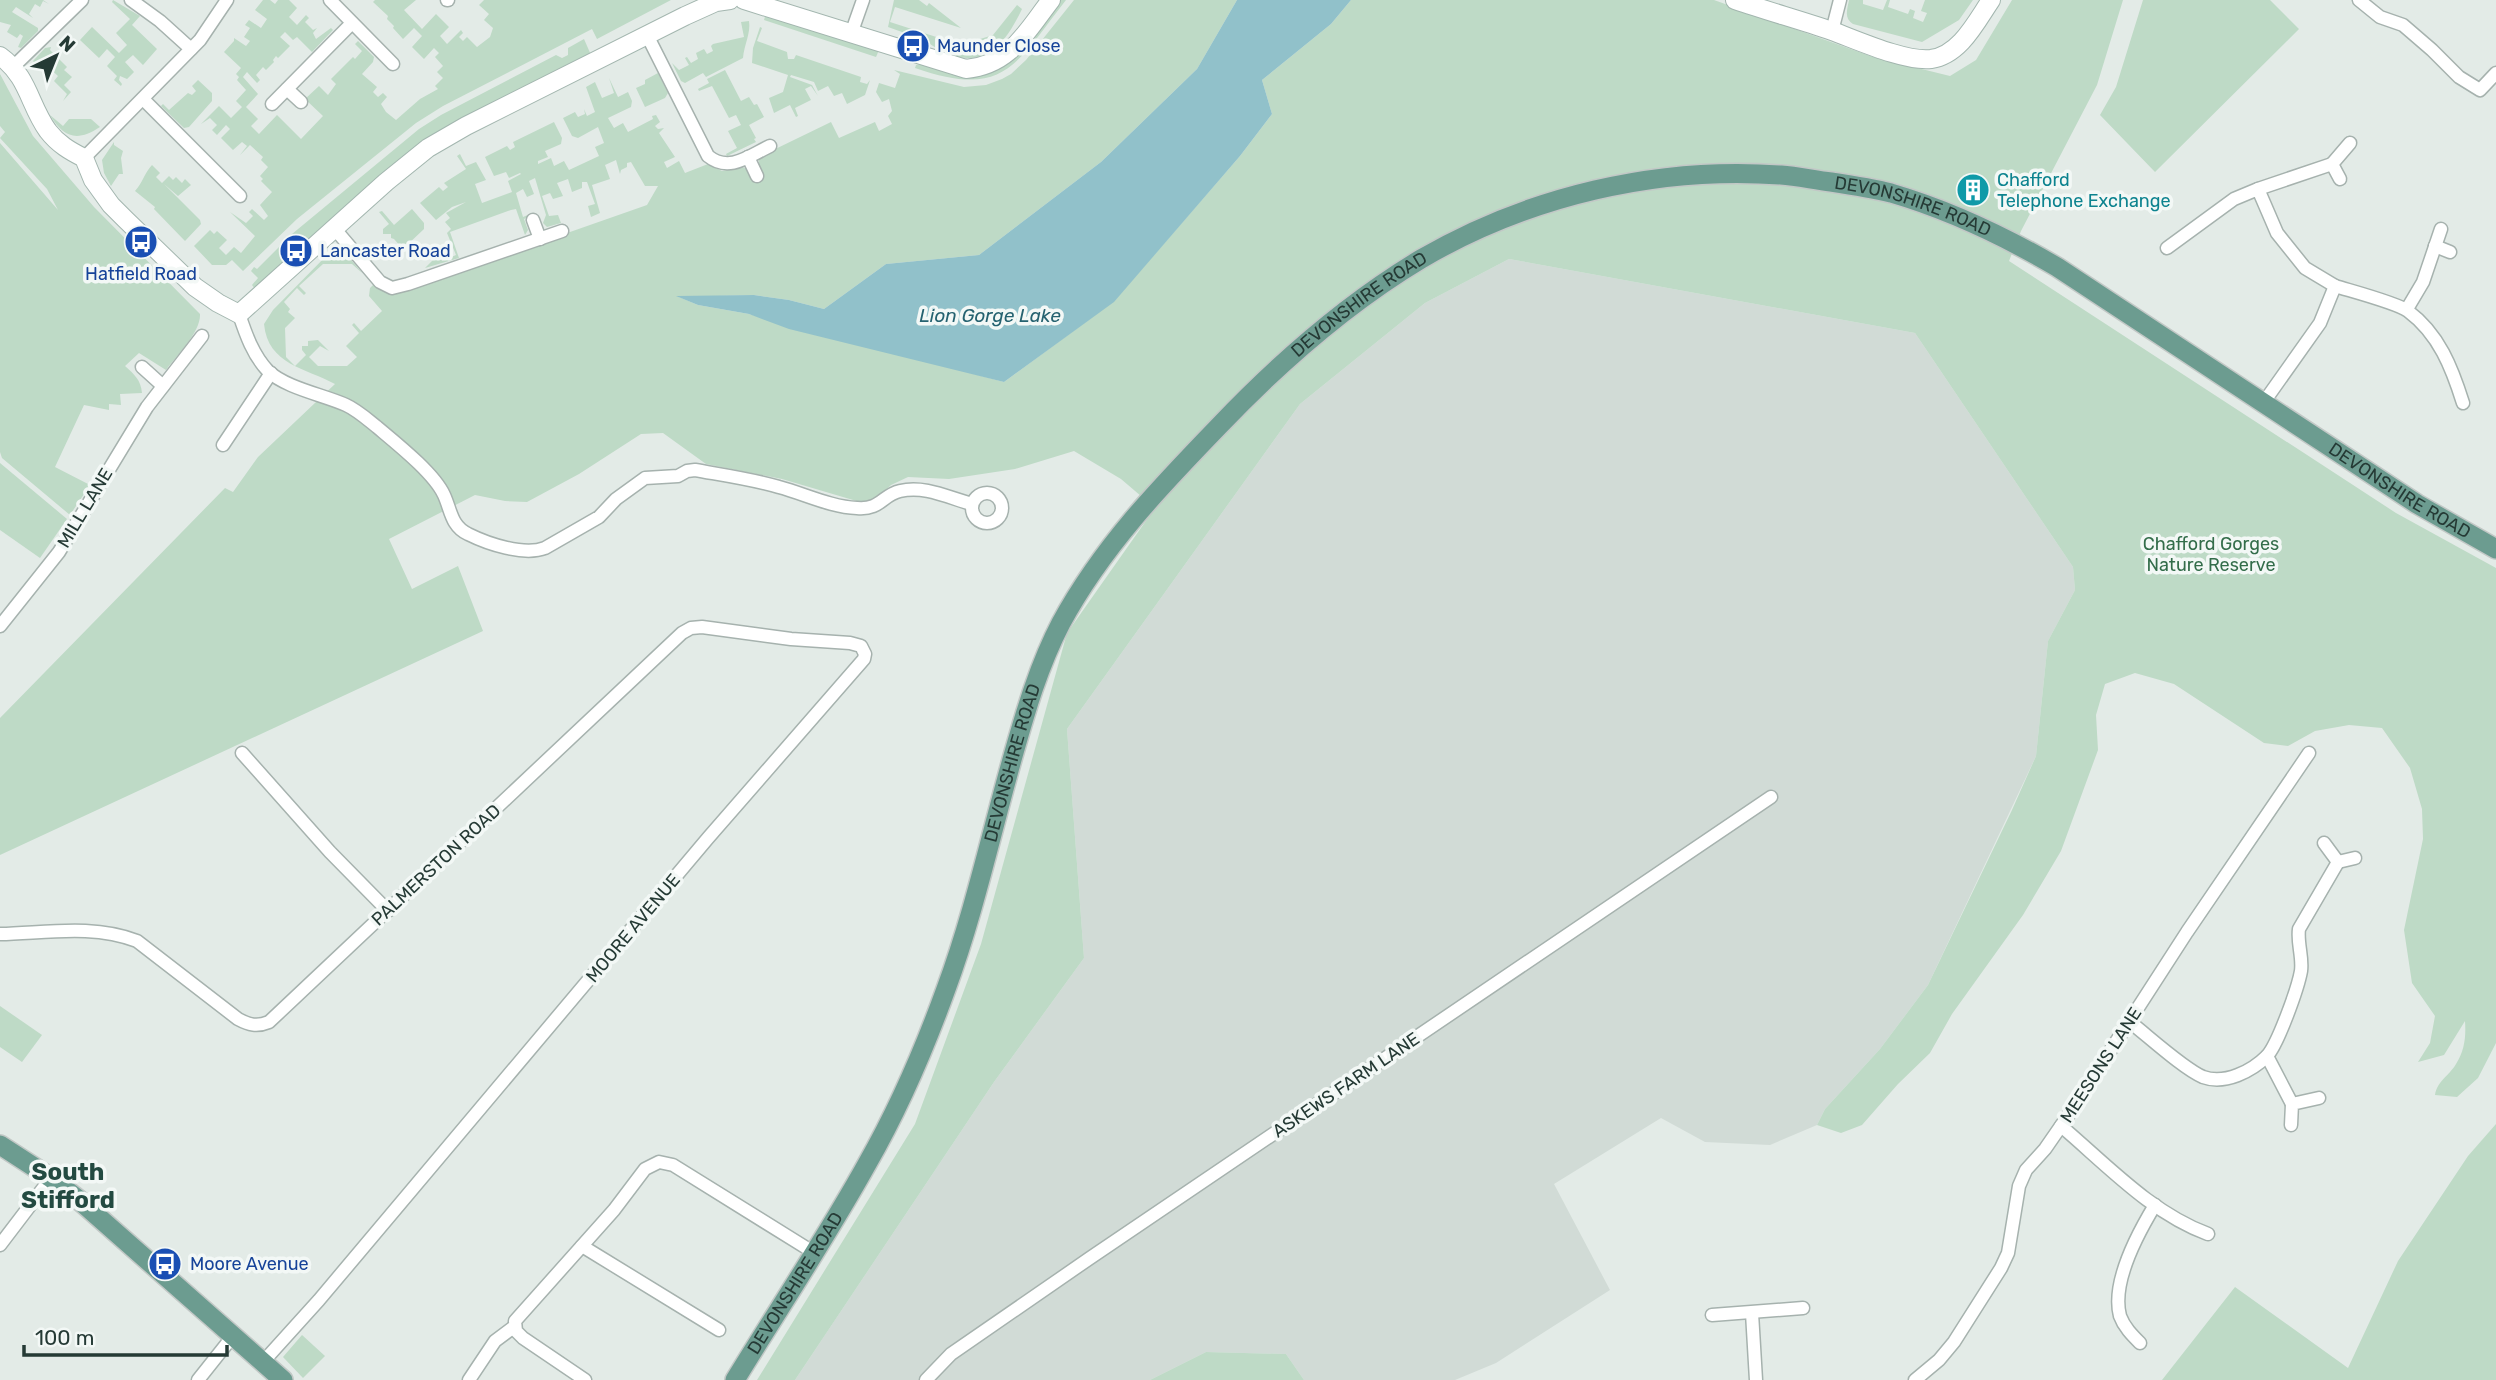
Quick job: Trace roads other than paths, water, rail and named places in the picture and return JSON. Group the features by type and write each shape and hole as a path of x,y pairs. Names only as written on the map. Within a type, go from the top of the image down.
{"main road":[{"name":"DEVONSHIRE ROAD","path":"735,1380 867,1164 902,1097 923,1049 961,943 1028,702 1042,662 1085,582 1148,500 1295,352 1345,312 1421,260 1520,212 1605,187 1700,175 1781,175 1887,192 1921,203 2003,236 2057,267 2417,504 2496,549"},
{"path":"0,1145 51,1178 283,1380"}],"street":[{"path":"82,0 7,62 30,93 47,131 64,147 84,158 93,180 111,205 195,287 239,314 254,353 271,373 348,406 376,426 435,481 456,525 466,534 525,552 535,552 599,516 616,499 645,478 678,476 695,470 776,486 859,509 872,508 897,491 903,490 937,493 972,504"},
{"path":"131,0 160,21 191,50"},
{"path":"84,158 191,50 227,0"},
{"path":"330,0 393,64"},
{"path":"239,314 386,181 446,136 647,35 716,2 730,0"},
{"path":"744,0 954,67 979,68 1001,59 1010,51 1051,0"},
{"path":"851,34 863,0"},
{"path":"1735,0 1892,52 1931,59 1960,43 1991,0"},
{"path":"1832,31 1840,0"},
{"path":"2359,0 2380,17 2403,25 2459,77 2480,90 2496,74"},
{"path":"272,104 352,23"},
{"path":"647,35 708,156 729,165 770,146"},
{"path":"287,89 301,102"},
{"path":"143,100 240,197"},
{"path":"2167,248 2234,199 2332,164 2350,143"},
{"path":"748,157 757,176"},
{"path":"2332,164 2340,179"},
{"path":"2258,189 2277,233 2305,268 2335,286 2407,309 2439,343 2453,372 2463,404"},
{"path":"533,219 540,239"},
{"path":"334,228 380,282 392,288 562,231"},
{"path":"2407,309 2423,282 2441,229"},
{"path":"2435,246 2450,252"},
{"path":"2264,402 2320,323 2335,286"},
{"name":"MILL LANE","path":"0,626 59,552 147,407 202,336"},
{"path":"142,368 163,386"},
{"path":"223,445 271,373"},
{"name":"PALMERSTON ROAD","path":"0,934 97,930 117,933 137,941 238,1019 248,1025 260,1026 269,1022 682,633 691,628 702,627 791,639 850,643 861,646 865,654"},
{"name":"MOORE AVENUE","path":"263,1362 319,1300 699,849 864,659 865,654"},
{"path":"242,753 330,852 388,911"},
{"name":"MEESONS LANE","path":"1915,1380 1939,1360 1954,1342 2001,1268 2008,1253 2022,1178 2061,1126 2187,932 2309,753"},
{"name":"ASKEWS FARM LANE","path":"926,1380 951,1354 1078,1266 1771,797"},
{"path":"2324,843 2338,862"},
{"path":"2130,1022 2206,1078 2219,1080 2238,1075 2267,1056 2298,983 2301,959 2299,929 2338,862 2356,858"},
{"path":"2267,1056 2292,1104 2291,1125"},
{"path":"2292,1104 2319,1098"},
{"path":"2061,1126 2171,1217 2208,1234"},
{"path":"585,1380 523,1338 515,1326 515,1321 582,1246 645,1169 659,1162 673,1165 813,1252"},
{"path":"0,1245 51,1178"},
{"path":"2140,1343 2127,1329 2120,1316 2120,1287 2133,1244 2155,1205"},
{"path":"582,1246 719,1330"},
{"path":"1712,1315 1802,1308"},
{"path":"1752,1313 1756,1380"},
{"path":"469,1380 495,1341 515,1326"},
{"path":"198,1380 233,1336"}],"water":[{"name":"Lion Gorge Lake","path":"1237,0 1351,0 1331,24 1262,80 1272,114 1240,156 1114,302 1004,382 789,329 749,314 698,305 676,296 754,295 824,309 886,264 979,255 1101,162 1197,69"}],"place":[{"name":"Maunder Close","path":"913,46"},
{"name":"Chafford Telephone Exchange","path":"1973,190"},
{"name":"Hatfield Road","path":"141,242"},
{"name":"Lancaster Road","path":"296,251"},
{"name":"Moore Avenue","path":"165,1264"}],"district":[{"name":"South Stifford","path":"68,1186"}],"park label":[{"name":"Chafford Gorges Nature Reserve","path":"2211,554"}]}
